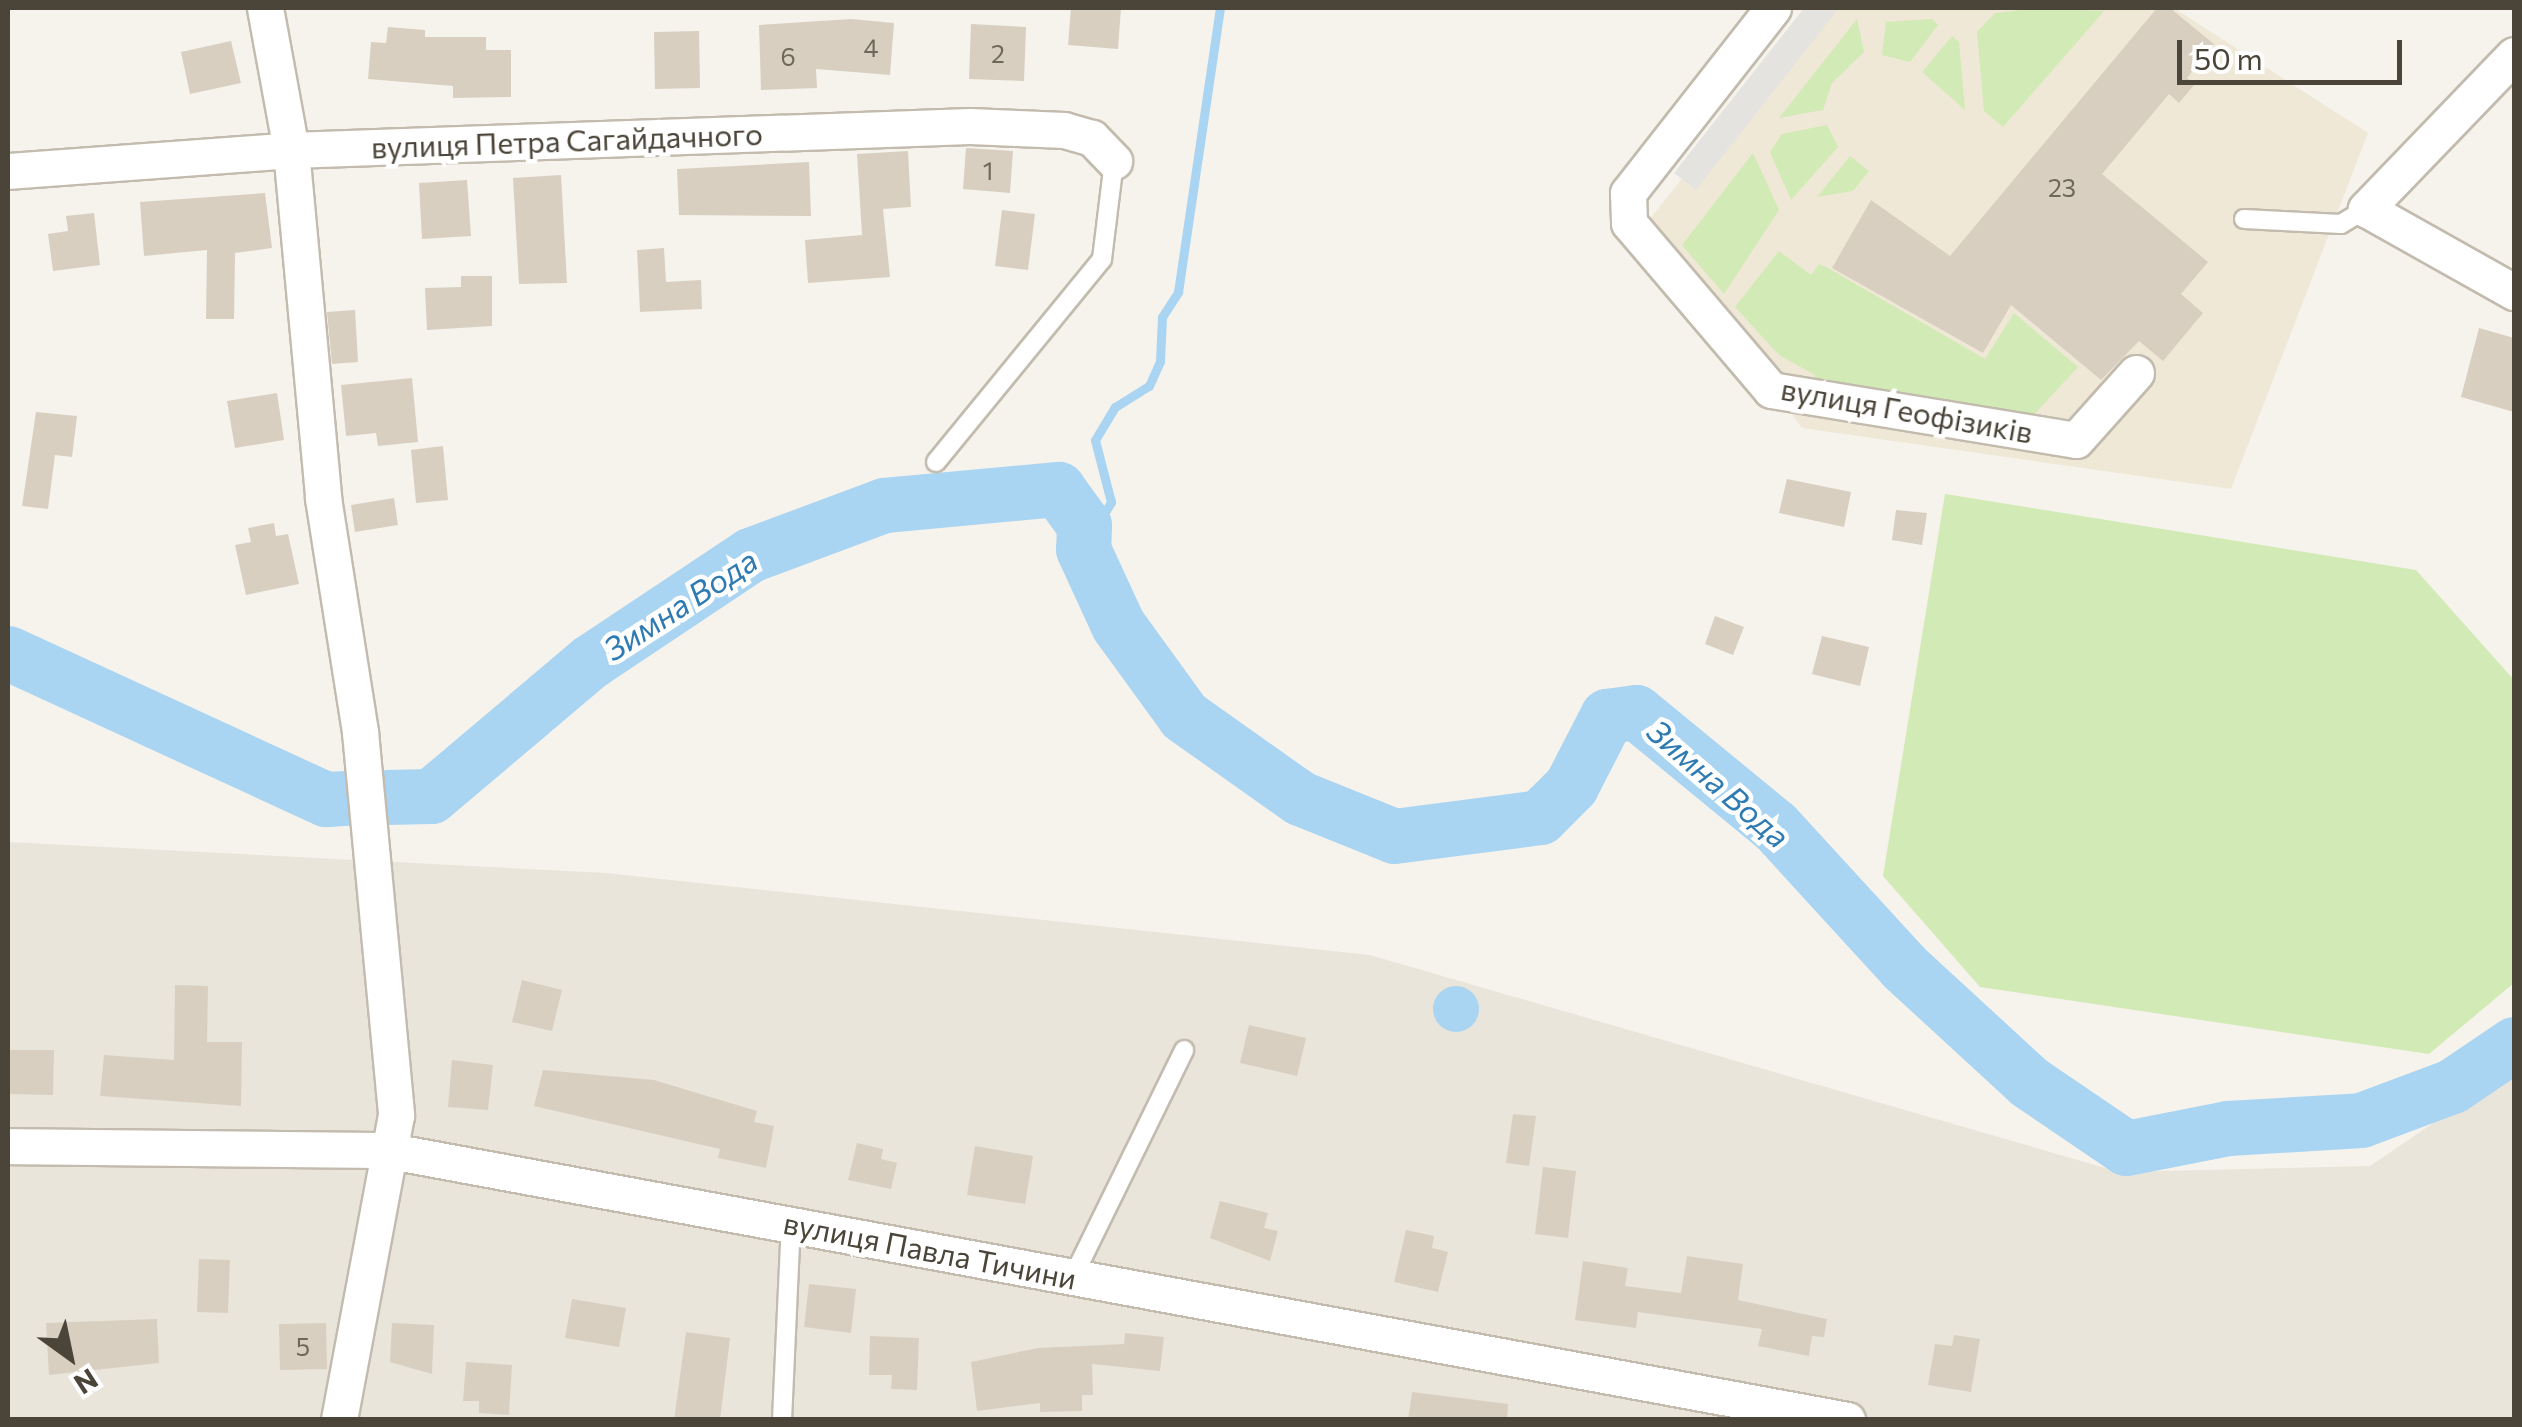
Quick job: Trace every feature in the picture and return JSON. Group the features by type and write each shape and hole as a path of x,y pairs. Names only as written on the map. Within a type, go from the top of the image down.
{"street":[{"path":"265,8 291,150 323,498 370,842 396,1115 385,1150 338,1420"},
{"name":"вулиця Геофізиків","path":"1773,8 1628,193 1628,223 1771,390 2076,440 2136,373"},
{"path":"2514,55 2366,209 2514,292"},
{"name":"вулиця Петра Сагайдачного","path":"8,171 291,150 970,126 1064,130 1092,138 1114,161"},
{"name":"вулиця Павла Тичини","path":"8,1146 385,1150 791,1221 1072,1279 1846,1420"}],"lane":[{"path":"936,462 1102,259 1114,161"},
{"path":"2244,219 2341,224 2366,209"},
{"path":"1072,1279 1184,1050"},
{"path":"782,1420 791,1221"}],"shaded area":[{"path":"1804,8 1839,8 1696,190 1674,173"},
{"path":"1817,8 2174,8 2368,133 2231,489 1802,428 1650,219"},
{"path":"8,842 606,873 1370,955 2119,1172 2370,1166 2514,1068 2514,1419 8,1419"}],"green space":[{"path":"2040,8 2104,11 2003,127 1984,111 1977,32 1995,13"},
{"path":"1857,19 1864,52 1832,83 1823,110 1779,118"},
{"path":"1932,19 1938,25 1910,62 1882,55 1886,22"},
{"path":"1952,36 1959,42 1965,110 1922,72"},
{"path":"1827,125 1838,147 1791,200 1770,152 1782,134"},
{"path":"1753,153 1779,210 1724,294 1682,245"},
{"path":"1850,156 1869,171 1853,191 1817,197"},
{"path":"1779,251 1811,275 1819,264 1828,268 1985,359 2014,313 2078,367 2028,421 1815,386 1815,375 1779,355 1735,307"},
{"path":"1945,494 2416,570 2514,680 2514,983 2429,1054 1980,987 1883,876"}],"water":[{"path":"1456,986 1472,993 1479,1009 1472,1025 1456,1032 1440,1025 1433,1009 1440,993"}],"building":[{"path":"1071,8 1121,8 1118,49 1068,45"},
{"path":"2157,8 2170,8 2214,44 2187,78 2195,84 2179,103 2169,94 2102,174 2208,262 2181,294 2203,313 2163,361 2139,341 2101,380 2011,305 1983,353 1832,268 1871,200 1950,256"},
{"path":"851,19 894,23 890,75 816,69 817,88 761,90 759,25"},
{"path":"971,24 1026,27 1024,81 969,79"},
{"path":"388,27 425,30 425,37 486,37 486,50 511,50 511,97 453,98 453,86 368,79 371,42 386,43"},
{"path":"699,31 700,88 655,89 654,32"},
{"path":"231,41 241,83 190,94 181,52"},
{"path":"966,148 1013,151 1010,193 963,189"},
{"path":"908,151 911,207 883,209 890,277 808,283 805,240 862,235 857,154"},
{"path":"809,162 811,216 679,215 677,169"},
{"path":"561,175 567,283 519,284 513,178"},
{"path":"467,180 471,236 422,239 419,183"},
{"path":"265,193 272,248 235,253 234,319 206,319 207,250 144,256 140,202"},
{"path":"1002,210 1035,214 1028,270 995,266"},
{"path":"94,213 100,265 53,271 48,234 68,231 66,216"},
{"path":"664,248 666,282 701,280 702,309 640,312 637,250"},
{"path":"461,276 492,276 492,326 427,330 425,288 461,287"},
{"path":"355,310 358,362 332,364 327,312"},
{"path":"2479,328 2514,338 2514,412 2461,397"},
{"path":"412,378 418,442 378,446 376,433 346,436 341,385"},
{"path":"277,393 284,440 235,448 227,401"},
{"path":"36,412 77,416 72,457 55,455 48,509 22,506"},
{"path":"443,446 448,500 416,503 411,450"},
{"path":"1787,479 1851,492 1844,527 1779,513"},
{"path":"394,498 398,525 355,532 351,505"},
{"path":"1896,510 1927,513 1922,545 1892,540"},
{"path":"274,523 276,536 288,534 299,584 246,595 235,545 251,542 248,528"},
{"path":"1715,616 1744,627 1733,655 1705,644"},
{"path":"1822,636 1869,647 1860,686 1812,674"},
{"path":"522,980 562,990 552,1031 512,1022"},
{"path":"175,985 208,986 207,1042 242,1042 241,1106 100,1096 104,1055 174,1060"},
{"path":"1249,1025 1306,1038 1297,1076 1240,1063"},
{"path":"8,1050 54,1050 53,1095 8,1094"},
{"path":"452,1060 493,1065 488,1110 448,1107"},
{"path":"543,1070 654,1080 757,1111 754,1122 774,1126 766,1168 718,1158 720,1149 534,1106"},
{"path":"1513,1114 1536,1116 1529,1166 1506,1163"},
{"path":"857,1143 883,1149 881,1159 897,1163 891,1189 848,1180"},
{"path":"975,1146 1033,1156 1025,1204 967,1195"},
{"path":"1543,1167 1576,1171 1568,1238 1535,1234"},
{"path":"1220,1201 1268,1213 1264,1228 1278,1231 1270,1261 1210,1238"},
{"path":"1406,1230 1434,1236 1432,1248 1448,1252 1438,1292 1394,1282"},
{"path":"1687,1256 1743,1264 1738,1300 1827,1319 1824,1337 1812,1336 1809,1356 1758,1346 1762,1329 1638,1312 1636,1328 1575,1320 1583,1261 1628,1268 1625,1286 1681,1293"},
{"path":"199,1259 230,1260 228,1313 197,1312"},
{"path":"809,1284 856,1289 851,1333 804,1327"},
{"path":"572,1299 626,1308 619,1347 565,1338"},
{"path":"157,1319 159,1363 49,1375 46,1323"},
{"path":"326,1323 327,1369 280,1370 279,1324"},
{"path":"392,1323 434,1325 432,1374 390,1362"},
{"path":"686,1332 730,1338 720,1420 674,1420"},
{"path":"1125,1333 1164,1337 1160,1371 1092,1364 1093,1395 1082,1395 1082,1411 1040,1412 1040,1403 977,1411 971,1362 1038,1348 1124,1344"},
{"path":"1954,1335 1980,1339 1971,1392 1928,1385 1935,1344 1952,1346"},
{"path":"870,1336 919,1338 917,1390 891,1389 892,1375 869,1375"},
{"path":"466,1362 512,1365 509,1415 479,1413 479,1401 463,1401"},
{"path":"1412,1392 1508,1404 1507,1420 1408,1420"}],"waterway":[{"path":"1083,549 1111,502 1095,440 1115,407 1149,386 1160,361 1162,317 1178,292 1220,8"},
{"name":"Зимна Вода","path":"387,797 431,796 591,661 750,555 884,505 1058,489 1084,525 1083,549 1118,625 1184,716 1300,798 1394,836 1540,817 1571,786 1607,716 1636,712 1775,826 1904,967 2029,1082 2126,1148 2228,1128 2361,1120 2452,1086 2514,1044"},
{"name":"Зимна Вода","path":"8,653 326,799 347,798"}]}
